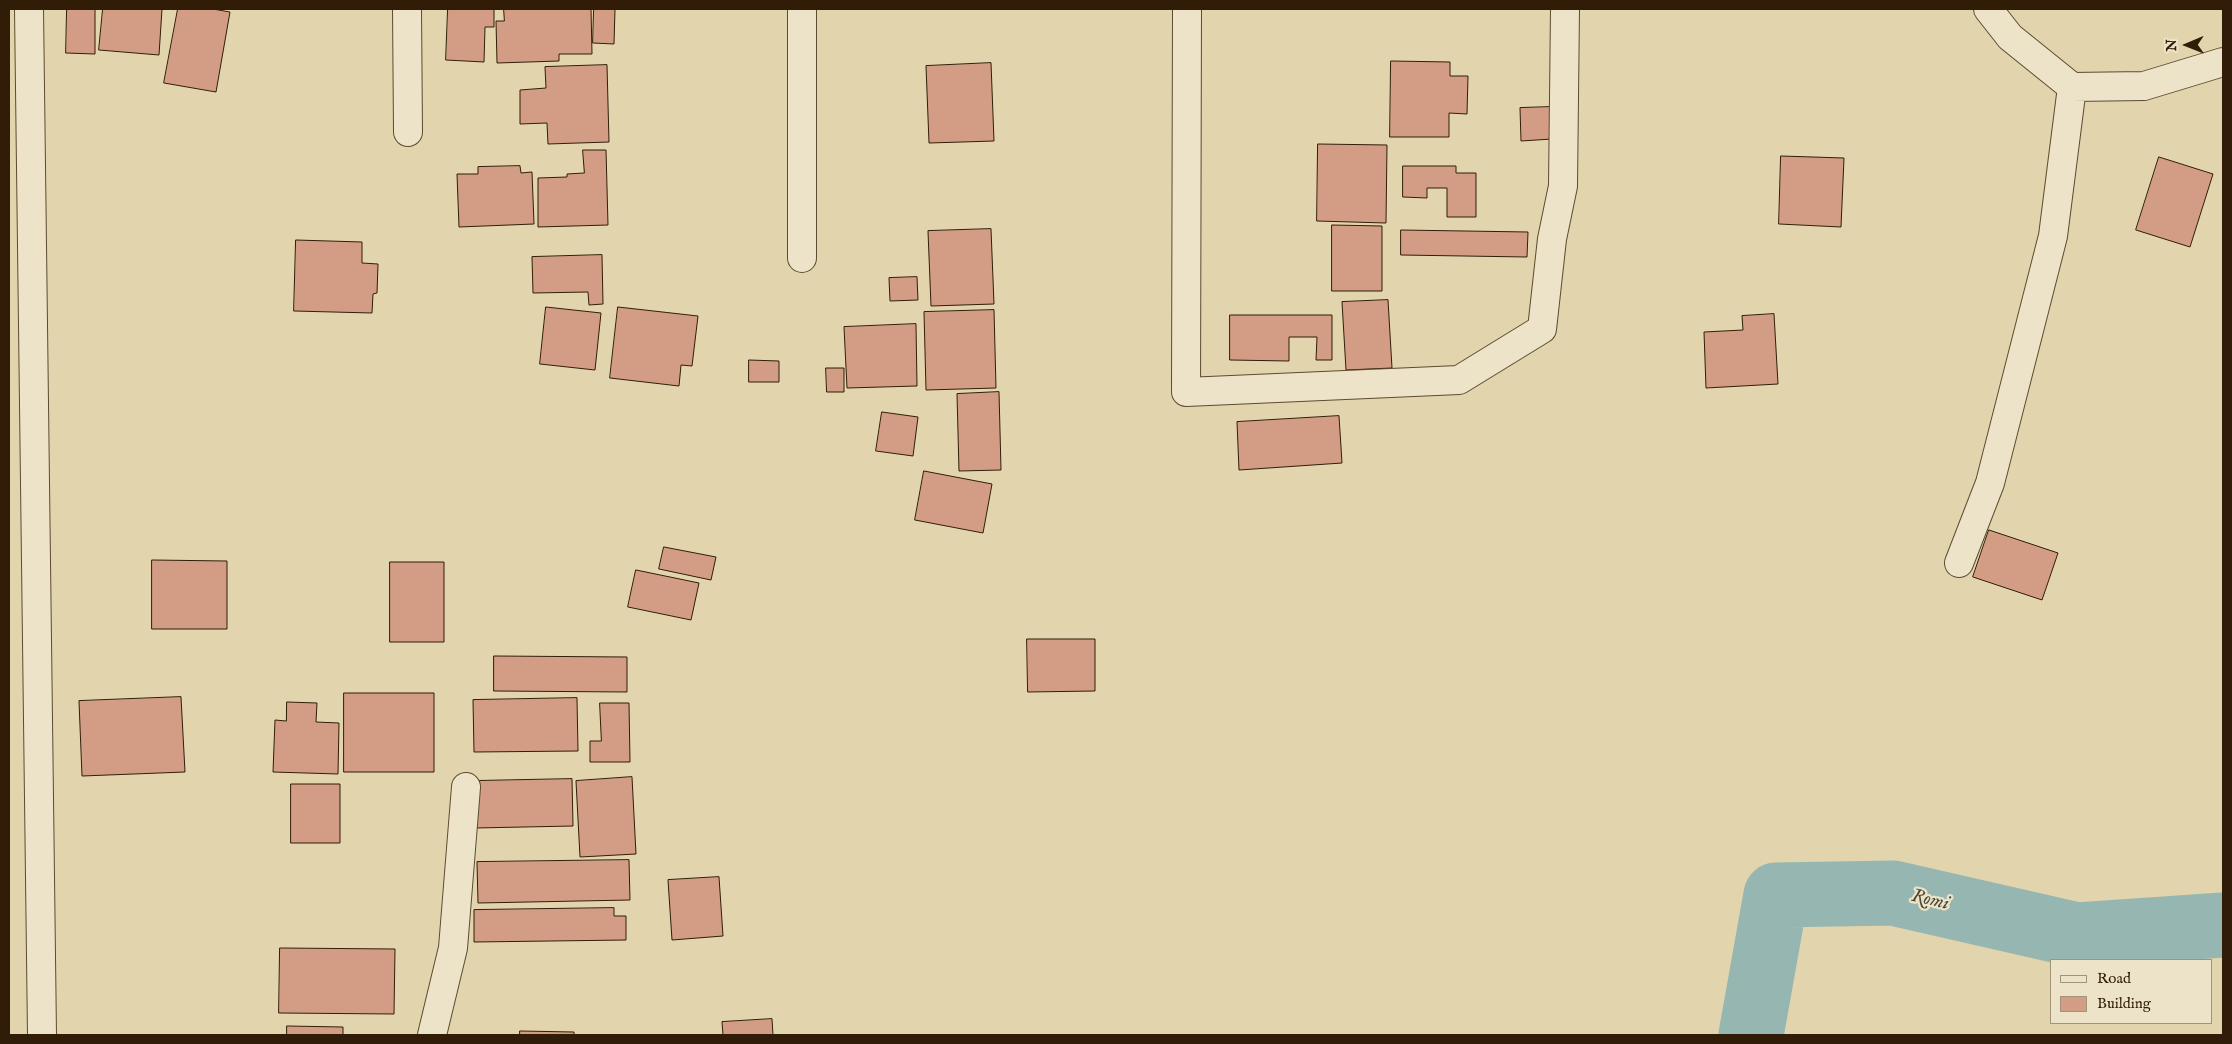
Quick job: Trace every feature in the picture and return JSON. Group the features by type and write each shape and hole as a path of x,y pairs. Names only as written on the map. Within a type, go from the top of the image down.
{"street":[{"path":"29,9 42,1035"},
{"path":"407,9 408,132"},
{"path":"802,9 802,258"},
{"path":"1187,9 1186,392 1459,380 1542,329 1552,240 1563,186 1565,9"},
{"path":"1988,9 2010,37 2072,87 2144,86 2223,62"},
{"path":"1959,563 1990,483 2053,236 2072,87"},
{"path":"432,1035 453,948 466,787"}],"building":[{"path":"67,9 95,9 95,54 66,53"},
{"path":"103,9 162,9 159,55 99,50"},
{"path":"178,9 213,9 230,12 216,92 164,83"},
{"path":"448,9 494,9 494,27 485,27 484,62 446,60"},
{"path":"504,9 591,9 592,54 559,54 559,61 497,63 496,21 504,21"},
{"path":"594,9 615,9 614,44 593,43"},
{"path":"1391,61 1450,62 1450,76 1468,76 1467,114 1449,113 1449,137 1390,137"},
{"path":"991,63 994,141 929,143 926,66"},
{"path":"607,65 609,142 548,144 547,123 520,124 520,90 546,88 545,67"},
{"path":"1550,107 1552,139 1521,141 1520,108"},
{"path":"1318,144 1387,145 1386,223 1317,221"},
{"path":"583,150 606,150 608,225 538,227 538,178 567,177 567,174 584,173"},
{"path":"1781,156 1844,158 1841,227 1779,224"},
{"path":"2159,157 2213,174 2190,247 2136,230"},
{"path":"520,166 521,173 532,172 534,224 459,227 457,174 478,174 478,167"},
{"path":"1403,166 1456,166 1456,173 1476,173 1476,217 1447,217 1447,188 1427,188 1427,198 1403,197"},
{"path":"1332,225 1382,226 1382,291 1332,291"},
{"path":"991,229 994,304 931,306 928,231"},
{"path":"1401,230 1528,232 1527,257 1401,255"},
{"path":"296,240 362,242 362,263 378,264 377,293 373,294 372,313 294,311"},
{"path":"602,255 603,304 589,305 588,292 533,293 532,257"},
{"path":"917,277 918,300 890,301 889,278"},
{"path":"1388,300 1392,368 1346,370 1342,302"},
{"path":"546,307 601,313 595,370 540,364"},
{"path":"618,307 698,316 692,366 681,365 679,386 610,378"},
{"path":"994,310 996,388 926,390 924,312"},
{"path":"1774,314 1778,384 1706,388 1704,332 1743,330 1742,316"},
{"path":"1230,315 1332,315 1332,360 1316,360 1317,337 1289,337 1289,361 1230,360"},
{"path":"916,324 917,386 847,388 844,327"},
{"path":"749,360 779,361 779,382 749,382"},
{"path":"826,368 844,368 844,392 827,392"},
{"path":"999,392 1001,470 959,471 957,394"},
{"path":"882,412 918,417 913,456 876,451"},
{"path":"1339,416 1342,463 1239,470 1237,422"},
{"path":"924,471 992,484 983,533 915,520"},
{"path":"1989,530 2058,553 2042,600 1973,577"},
{"path":"664,547 716,557 711,580 659,569"},
{"path":"152,560 227,561 227,629 152,629"},
{"path":"390,562 444,562 444,642 390,642"},
{"path":"636,570 699,583 691,620 628,607"},
{"path":"1027,639 1095,639 1095,691 1028,692"},
{"path":"494,656 627,657 627,692 494,691"},
{"path":"344,693 434,693 434,772 344,772"},
{"path":"181,697 185,772 82,776 79,701"},
{"path":"577,698 578,751 474,752 473,700"},
{"path":"287,702 317,703 316,722 339,723 338,774 273,772 275,720 286,721"},
{"path":"600,703 629,703 630,762 590,762 590,741 601,741"},
{"path":"632,777 636,854 580,857 576,781"},
{"path":"572,779 573,826 475,828 474,781"},
{"path":"291,784 340,784 340,843 291,843"},
{"path":"629,860 630,900 478,903 477,862"},
{"path":"719,877 723,936 672,940 668,880"},
{"path":"614,908 614,916 626,916 626,940 474,942 474,910"},
{"path":"280,948 395,949 394,1014 279,1013"},
{"path":"772,1019 773,1035 723,1035 722,1022"},
{"path":"287,1026 343,1027 343,1035 287,1035"},
{"path":"520,1031 574,1032 574,1035 520,1035"}],"waterway":[{"name":"Romi","path":"1751,1035 1776,895 1893,893 2077,935 2223,925"}]}
